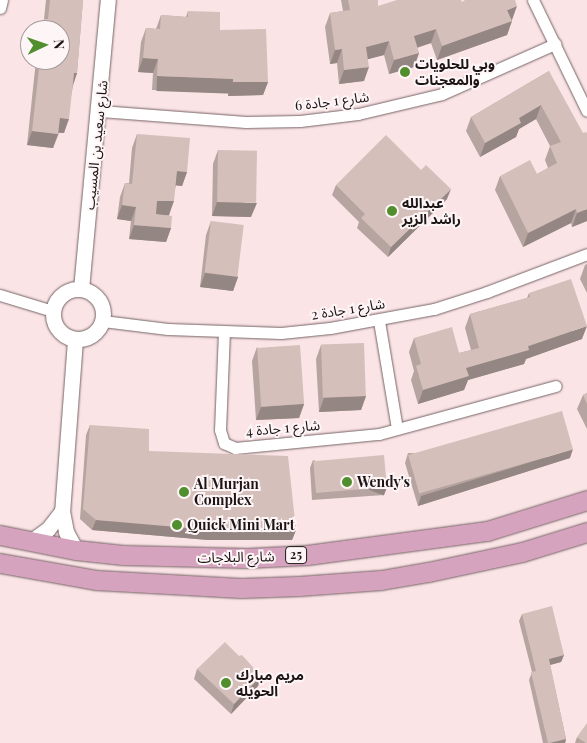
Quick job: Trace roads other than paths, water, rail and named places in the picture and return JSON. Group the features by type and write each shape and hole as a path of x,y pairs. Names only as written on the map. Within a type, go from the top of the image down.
{"main road":[{"name":"شارع البلاجات","path":"0,535 76,550 247,558 359,550 487,531 587,500"},
{"name":"شارع البلاجات","path":"0,563 96,580 232,588 299,586 381,580 438,571 522,552 587,532"}],"street":[{"path":"0,8 2,0"},
{"name":"شارع سعيد بن المسيب","path":"81,289 100,111 108,0"},
{"path":"534,0 587,111"},
{"name":"شارع 1 جادة 6","path":"100,111 246,122 300,121 358,114 442,94 555,44"},
{"name":"شارع 1 جادة 2","path":"103,320 160,328 282,333 379,321 487,292 587,254"},
{"path":"81,289 99,300 103,320 90,337 75,340 58,330 53,311 62,294 81,289"},
{"path":"0,295 53,311"},
{"path":"379,321 398,429"},
{"name":"شارع 1 جادة 4","path":"224,331 220,430 224,444 235,448 367,436 556,386"},
{"path":"75,340 62,511 66,532 76,550"},
{"path":"30,542 48,529 62,511"}],"place":[{"name":"وبي للحلويات والمعجنات","path":"405,72"},
{"name":"عبدالله راشد الزير","path":"392,211"},
{"name":"Wendy's","path":"347,482"},
{"name":"Al Murjan Complex","path":"184,492"},
{"name":"Quick Mini Mart","path":"177,525"},
{"name":"مريم مبارك الحويله","path":"226,683"}]}
